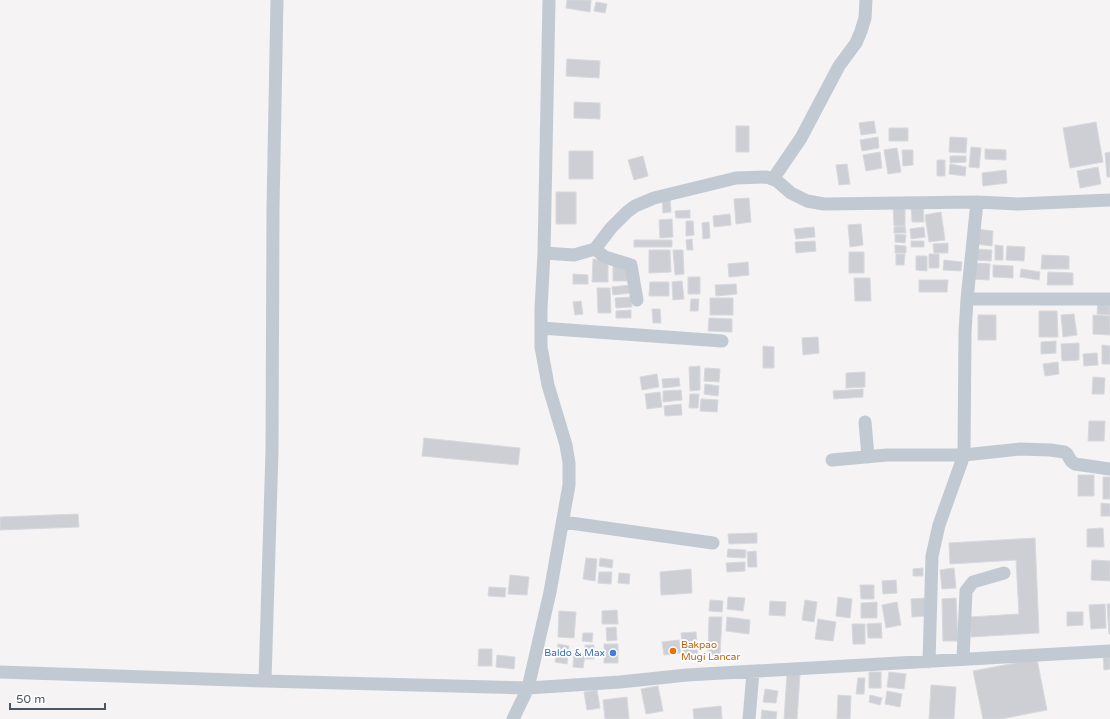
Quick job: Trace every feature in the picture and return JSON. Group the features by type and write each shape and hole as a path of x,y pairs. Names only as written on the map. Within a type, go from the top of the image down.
{"street":[{"path":"265,681 272,451 273,217 277,0"},
{"path":"513,719 528,688 550,592 569,485 570,463 548,385 541,346 549,0"},
{"path":"773,179 801,138 839,66 856,43 865,18 866,0"},
{"path":"544,253 574,255 595,249 611,228 635,206 654,198 736,178 767,177 777,181 791,193 807,201 824,204 977,202 1018,204 1110,200"},
{"path":"929,662 932,556 939,524 964,455 965,333 977,202"},
{"path":"595,249 606,257 631,265 638,300"},
{"path":"967,299 1110,299"},
{"path":"541,328 722,341"},
{"path":"866,422 868,456"},
{"path":"832,460 887,455 964,455 1020,449 1050,450 1067,454 1074,464 1110,469"},
{"path":"562,522 713,543"},
{"path":"963,660 966,591 972,582 1004,573"},
{"path":"0,672 528,688 620,682 687,675 1110,651"},
{"path":"749,719 752,672"}],"building":[{"path":"567,0 591,0 590,12 566,8"},
{"path":"596,2 607,4 605,13 594,11"},
{"path":"567,59 600,61 599,78 566,76"},
{"path":"574,102 600,103 600,119 574,118"},
{"path":"874,121 876,133 861,135 859,123"},
{"path":"1096,122 1103,162 1070,168 1063,128"},
{"path":"736,126 749,126 749,152 736,152"},
{"path":"889,128 908,128 908,141 889,141"},
{"path":"878,137 879,148 862,151 860,140"},
{"path":"950,137 967,138 966,153 949,152"},
{"path":"971,147 981,148 979,168 969,167"},
{"path":"897,148 901,172 888,174 884,150"},
{"path":"985,149 1006,150 1006,160 985,159"},
{"path":"902,150 913,150 913,165 903,166"},
{"path":"569,151 593,151 593,179 569,179"},
{"path":"880,152 882,168 866,171 863,155"},
{"path":"1110,152 1110,177 1107,177 1105,153"},
{"path":"643,156 648,176 634,180 628,160"},
{"path":"950,156 966,156 966,162 950,163"},
{"path":"937,160 945,160 945,176 937,176"},
{"path":"847,164 850,184 839,185 836,165"},
{"path":"950,164 966,167 965,176 949,174"},
{"path":"1098,167 1101,184 1080,188 1077,171"},
{"path":"1006,170 1007,183 983,186 982,173"},
{"path":"556,192 576,192 576,224 556,224"},
{"path":"662,197 670,197 671,212 663,213"},
{"path":"749,198 751,222 736,224 734,199"},
{"path":"893,204 905,204 905,226 894,226"},
{"path":"923,204 924,222 912,222 911,205"},
{"path":"690,210 690,218 676,218 675,211"},
{"path":"941,212 945,240 929,242 925,215"},
{"path":"730,214 731,225 714,227 713,216"},
{"path":"672,219 673,237 660,238 659,220"},
{"path":"686,221 693,221 694,235 686,236"},
{"path":"709,222 710,238 703,239 702,223"},
{"path":"861,224 863,245 850,247 848,225"},
{"path":"905,226 906,233 894,233 894,227"},
{"path":"814,227 815,237 796,239 794,229"},
{"path":"924,227 925,237 911,239 910,229"},
{"path":"976,229 993,231 992,246 975,244"},
{"path":"895,234 906,235 905,243 895,242"},
{"path":"692,239 693,250 687,250 686,240"},
{"path":"634,240 672,240 672,247 634,247"},
{"path":"815,241 816,251 796,253 795,242"},
{"path":"911,241 924,241 924,247 911,247"},
{"path":"948,243 948,253 934,253 933,244"},
{"path":"895,245 906,246 906,253 895,253"},
{"path":"995,245 1003,246 1003,260 995,260"},
{"path":"1007,246 1025,247 1024,261 1006,260"},
{"path":"975,249 992,250 991,261 974,260"},
{"path":"649,250 670,250 671,272 649,273"},
{"path":"673,250 683,250 684,274 675,275"},
{"path":"849,252 864,252 864,273 849,273"},
{"path":"896,254 905,254 904,265 896,265"},
{"path":"929,254 939,254 939,268 929,268"},
{"path":"1042,255 1069,256 1069,269 1041,269"},
{"path":"916,256 927,256 927,271 916,270"},
{"path":"593,259 608,260 608,282 592,282"},
{"path":"944,260 962,262 961,271 943,270"},
{"path":"748,262 749,275 729,277 728,264"},
{"path":"973,263 990,264 989,280 972,279"},
{"path":"993,265 1013,266 1013,278 993,277"},
{"path":"613,266 631,266 630,281 613,281"},
{"path":"1021,269 1040,272 1039,280 1020,277"},
{"path":"1048,272 1073,273 1073,285 1047,285"},
{"path":"573,274 588,275 588,284 573,284"},
{"path":"688,277 700,277 700,294 688,294"},
{"path":"854,278 870,278 871,301 855,301"},
{"path":"919,280 948,280 947,292 919,292"},
{"path":"682,281 684,299 673,300 672,282"},
{"path":"650,282 669,282 669,296 649,296"},
{"path":"736,284 737,294 716,296 715,285"},
{"path":"630,285 631,293 613,295 612,287"},
{"path":"597,288 610,288 611,313 598,313"},
{"path":"631,297 632,307 616,308 615,298"},
{"path":"710,298 733,298 733,315 710,315"},
{"path":"691,299 699,299 698,311 690,311"},
{"path":"581,301 583,314 575,315 573,302"},
{"path":"1098,301 1110,302 1110,315 1097,314"},
{"path":"652,309 660,309 661,323 653,323"},
{"path":"631,310 631,318 616,318 616,311"},
{"path":"1039,311 1057,311 1058,337 1039,337"},
{"path":"1074,314 1077,335 1063,337 1061,315"},
{"path":"978,315 996,315 996,340 978,340"},
{"path":"1093,315 1110,316 1110,335 1093,334"},
{"path":"709,318 732,319 732,332 708,331"},
{"path":"818,337 819,353 803,355 802,338"},
{"path":"1056,341 1056,353 1041,354 1041,342"},
{"path":"1079,343 1079,360 1062,361 1061,344"},
{"path":"1102,345 1110,346 1110,364 1102,364"},
{"path":"763,346 774,347 774,368 763,368"},
{"path":"1097,353 1098,365 1084,366 1083,354"},
{"path":"1058,362 1059,374 1045,376 1043,364"},
{"path":"700,366 700,390 690,391 689,367"},
{"path":"705,368 720,369 719,382 704,381"},
{"path":"865,372 865,387 846,388 846,373"},
{"path":"657,374 659,387 642,390 640,377"},
{"path":"1093,377 1105,378 1104,394 1092,394"},
{"path":"679,378 680,386 663,388 662,379"},
{"path":"705,384 719,386 718,396 704,394"},
{"path":"863,389 863,397 834,399 833,391"},
{"path":"681,390 682,400 663,402 663,391"},
{"path":"660,392 662,407 647,409 645,394"},
{"path":"690,394 699,394 698,408 689,408"},
{"path":"701,399 718,400 717,412 700,411"},
{"path":"681,404 682,415 665,416 664,406"},
{"path":"1089,421 1105,421 1104,441 1088,441"},
{"path":"424,438 520,448 518,465 422,456"},
{"path":"1078,475 1094,475 1094,496 1078,496"},
{"path":"1103,477 1110,477 1110,499 1103,499"},
{"path":"1101,503 1110,504 1110,516 1101,516"},
{"path":"78,514 79,527 0,530 0,517"},
{"path":"1103,528 1104,547 1087,547 1087,529"},
{"path":"757,533 757,543 729,544 728,534"},
{"path":"1035,538 1039,633 971,637 970,617 1019,614 1016,560 950,564 949,543"},
{"path":"728,549 746,550 745,558 727,557"},
{"path":"756,551 757,567 748,567 747,552"},
{"path":"586,558 597,559 595,581 583,579"},
{"path":"600,558 613,560 612,568 599,566"},
{"path":"1092,560 1110,561 1110,581 1091,580"},
{"path":"745,562 745,571 727,572 726,563"},
{"path":"923,568 923,576 913,576 913,569"},
{"path":"954,568 956,588 942,589 940,570"},
{"path":"691,569 692,593 661,595 660,572"},
{"path":"599,572 612,572 611,584 598,583"},
{"path":"619,573 630,574 629,584 618,583"},
{"path":"510,575 529,577 527,595 508,594"},
{"path":"896,580 897,593 883,594 882,581"},
{"path":"860,585 874,585 874,599 861,599"},
{"path":"489,587 506,588 505,597 488,596"},
{"path":"728,597 745,598 743,611 727,609"},
{"path":"838,597 852,599 850,618 836,616"},
{"path":"925,598 926,616 912,617 911,599"},
{"path":"956,598 958,641 943,641 942,599"},
{"path":"710,600 723,601 722,612 709,611"},
{"path":"805,600 817,602 814,622 802,620"},
{"path":"770,601 786,602 785,616 769,615"},
{"path":"877,602 877,618 861,618 861,603"},
{"path":"897,602 901,625 886,628 882,605"},
{"path":"1105,604 1106,628 1091,629 1089,605"},
{"path":"1107,604 1110,604 1110,634 1109,634"},
{"path":"617,610 618,624 602,624 602,611"},
{"path":"559,611 576,612 574,638 558,637"},
{"path":"1067,612 1083,612 1083,625 1067,626"},
{"path":"709,617 722,617 720,655 708,655"},
{"path":"727,617 750,620 749,634 726,631"},
{"path":"818,619 836,622 833,641 815,639"},
{"path":"881,623 882,638 868,638 867,624"},
{"path":"852,624 865,624 865,644 853,644"},
{"path":"616,627 617,640 607,641 606,628"},
{"path":"696,632 698,656 684,658 681,633"},
{"path":"583,633 593,633 592,642 582,641"},
{"path":"679,640 681,653 664,655 662,642"},
{"path":"558,644 569,646 567,664 555,662"},
{"path":"604,644 618,644 618,663 604,663"},
{"path":"585,645 594,645 594,659 585,659"},
{"path":"479,649 492,649 492,666 478,666"},
{"path":"574,653 585,655 583,668 573,667"},
{"path":"1103,654 1110,654 1110,669 1104,670"},
{"path":"497,655 515,657 514,669 496,667"},
{"path":"1037,659 1047,710 1001,719 983,719 973,671"},
{"path":"869,672 881,672 881,688 869,688"},
{"path":"889,672 906,674 904,689 887,687"},
{"path":"787,674 800,675 797,719 784,719"},
{"path":"858,678 865,678 864,694 856,694"},
{"path":"931,685 956,687 954,719 929,719"},
{"path":"658,686 663,711 646,714 641,689"},
{"path":"765,689 778,691 776,703 763,702"},
{"path":"597,690 600,708 587,710 584,692"},
{"path":"887,691 902,694 900,707 885,704"},
{"path":"838,695 851,696 850,719 837,719"},
{"path":"870,695 882,698 880,705 869,702"},
{"path":"627,697 629,719 605,719 603,700"},
{"path":"721,706 722,719 694,719 693,709"},
{"path":"762,710 777,712 776,719 761,719"}],"place":[{"name":"Bakpao Mugi Lancar","path":"673,651"},
{"name":"Baldo & Max","path":"613,653"}]}
